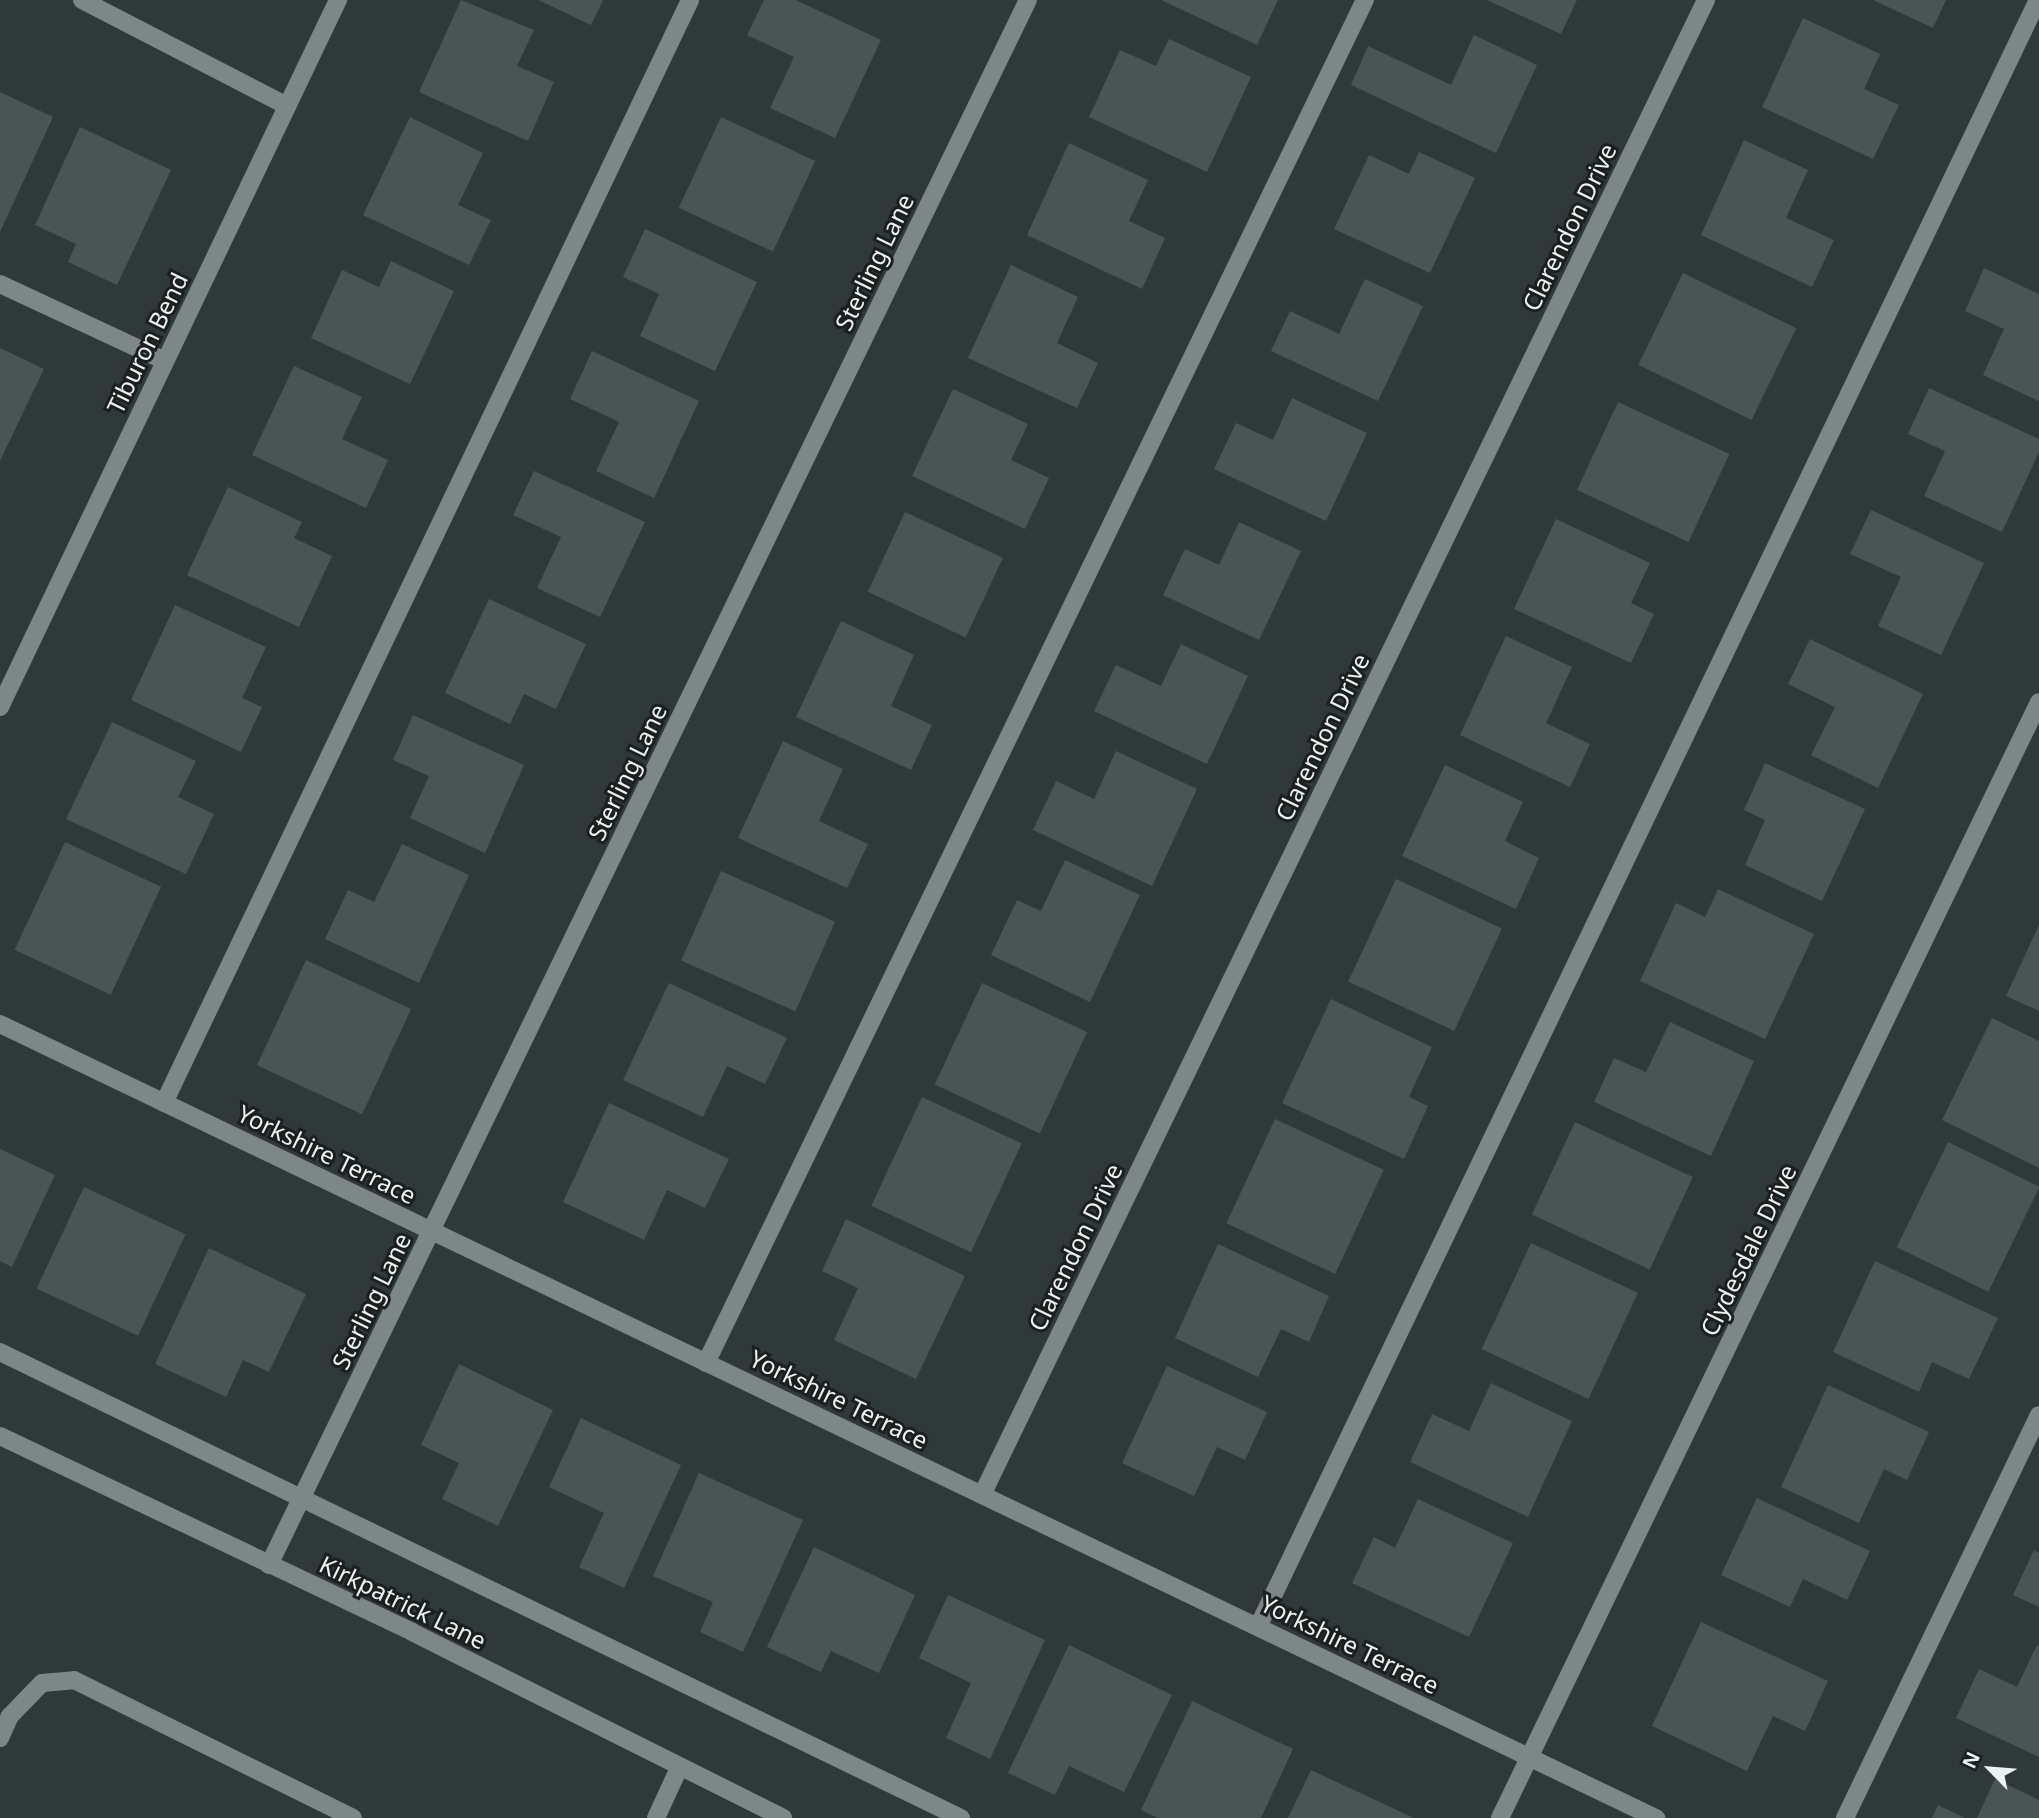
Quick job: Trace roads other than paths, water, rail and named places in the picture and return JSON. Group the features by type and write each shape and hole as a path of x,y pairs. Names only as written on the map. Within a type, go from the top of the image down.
{"street":[{"path":"82,0 288,106"},
{"name":"Tiburon Bend","path":"0,707 338,0"},
{"path":"164,1103 690,0"},
{"name":"Sterling Lane","path":"269,1565 1028,0"},
{"path":"706,1363 1365,0"},
{"name":"Clarendon Drive","path":"982,1495 1706,0"},
{"path":"1258,1627 2038,0"},
{"path":"0,284 165,361"},
{"name":"Clydesdale Drive","path":"1500,1818 2039,702"},
{"name":"Yorkshire Terrace","path":"0,1024 1656,1818"},
{"path":"0,1352 961,1818"},
{"path":"1845,1818 2039,1415"},
{"name":"Kirkpatrick Lane","path":"0,1436 783,1818"},
{"path":"0,1738 10,1716 42,1683 74,1680 353,1818"},
{"path":"656,1818 679,1768"}]}
